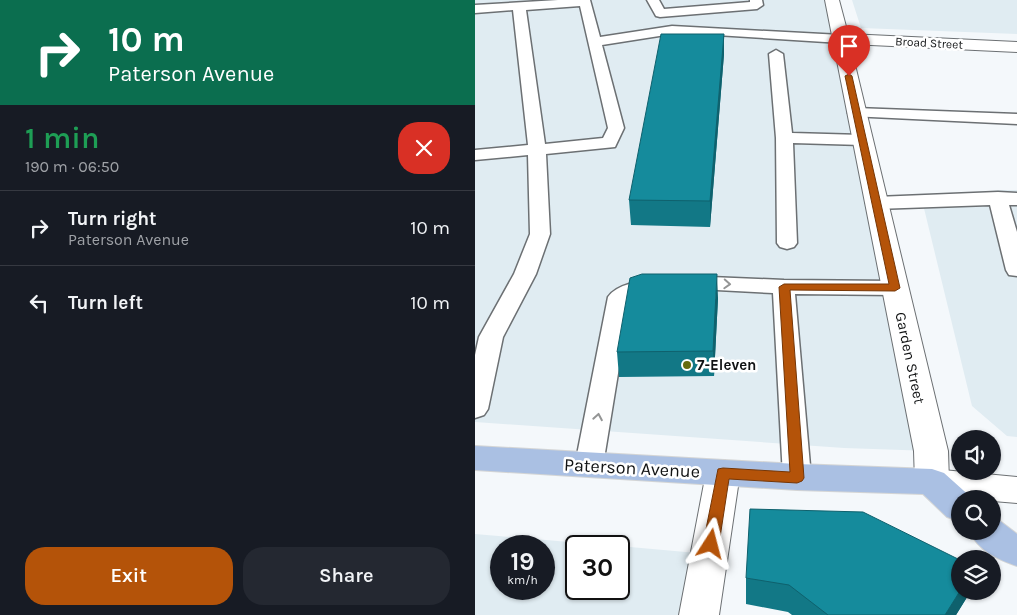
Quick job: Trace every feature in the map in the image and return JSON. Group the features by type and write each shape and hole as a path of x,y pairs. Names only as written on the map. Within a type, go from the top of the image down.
{"main road":[{"name":"Paterson Avenue","path":"475,458 797,478 932,482"},
{"path":"932,482 951,499"},
{"path":"997,540 1017,551"}],"street":[{"name":"Garden Street","path":"832,0 931,451 932,482"},
{"name":"Broad Street","path":"841,39 1017,47"},
{"path":"699,615 723,473"},
{"path":"932,482 1017,490"}],"lane":[{"path":"653,0 660,13 757,5 756,0"},
{"path":"475,9 590,1 595,42 616,128 609,143 475,155"},
{"path":"475,410 491,337 525,274 540,234 537,150 519,6"},
{"path":"595,42 671,30 700,30 841,39"},
{"path":"775,54 784,138 787,243"},
{"path":"856,114 1017,120"},
{"path":"784,138 862,140"},
{"path":"876,202 1007,198 1017,270"},
{"path":"589,465 619,297 639,288 694,283 784,287 895,288"},
{"path":"784,287 797,478"}],"shaded area":[{"path":"475,0 824,0 841,39 931,451 844,448 475,422"},
{"path":"852,0 1017,0 1017,34 861,28"},
{"path":"1017,190 1017,437 1007,436 972,406 921,196"},
{"path":"475,534 490,535 490,600 555,600 555,541 565,542 565,600 630,600 630,547 719,555 710,615 475,615"}],"building":[{"path":"661,34 724,34 710,201 629,200"},
{"path":"642,274 717,274 713,351 617,352 630,278"},
{"path":"750,509 863,512 951,556 951,600 954,600 945,615 828,615 789,585 746,578"}],"place":[{"name":"7-Eleven","path":"687,365"}],"route":[{"path":"711,544 723,473 797,478 784,287 895,288 849,76"}]}
